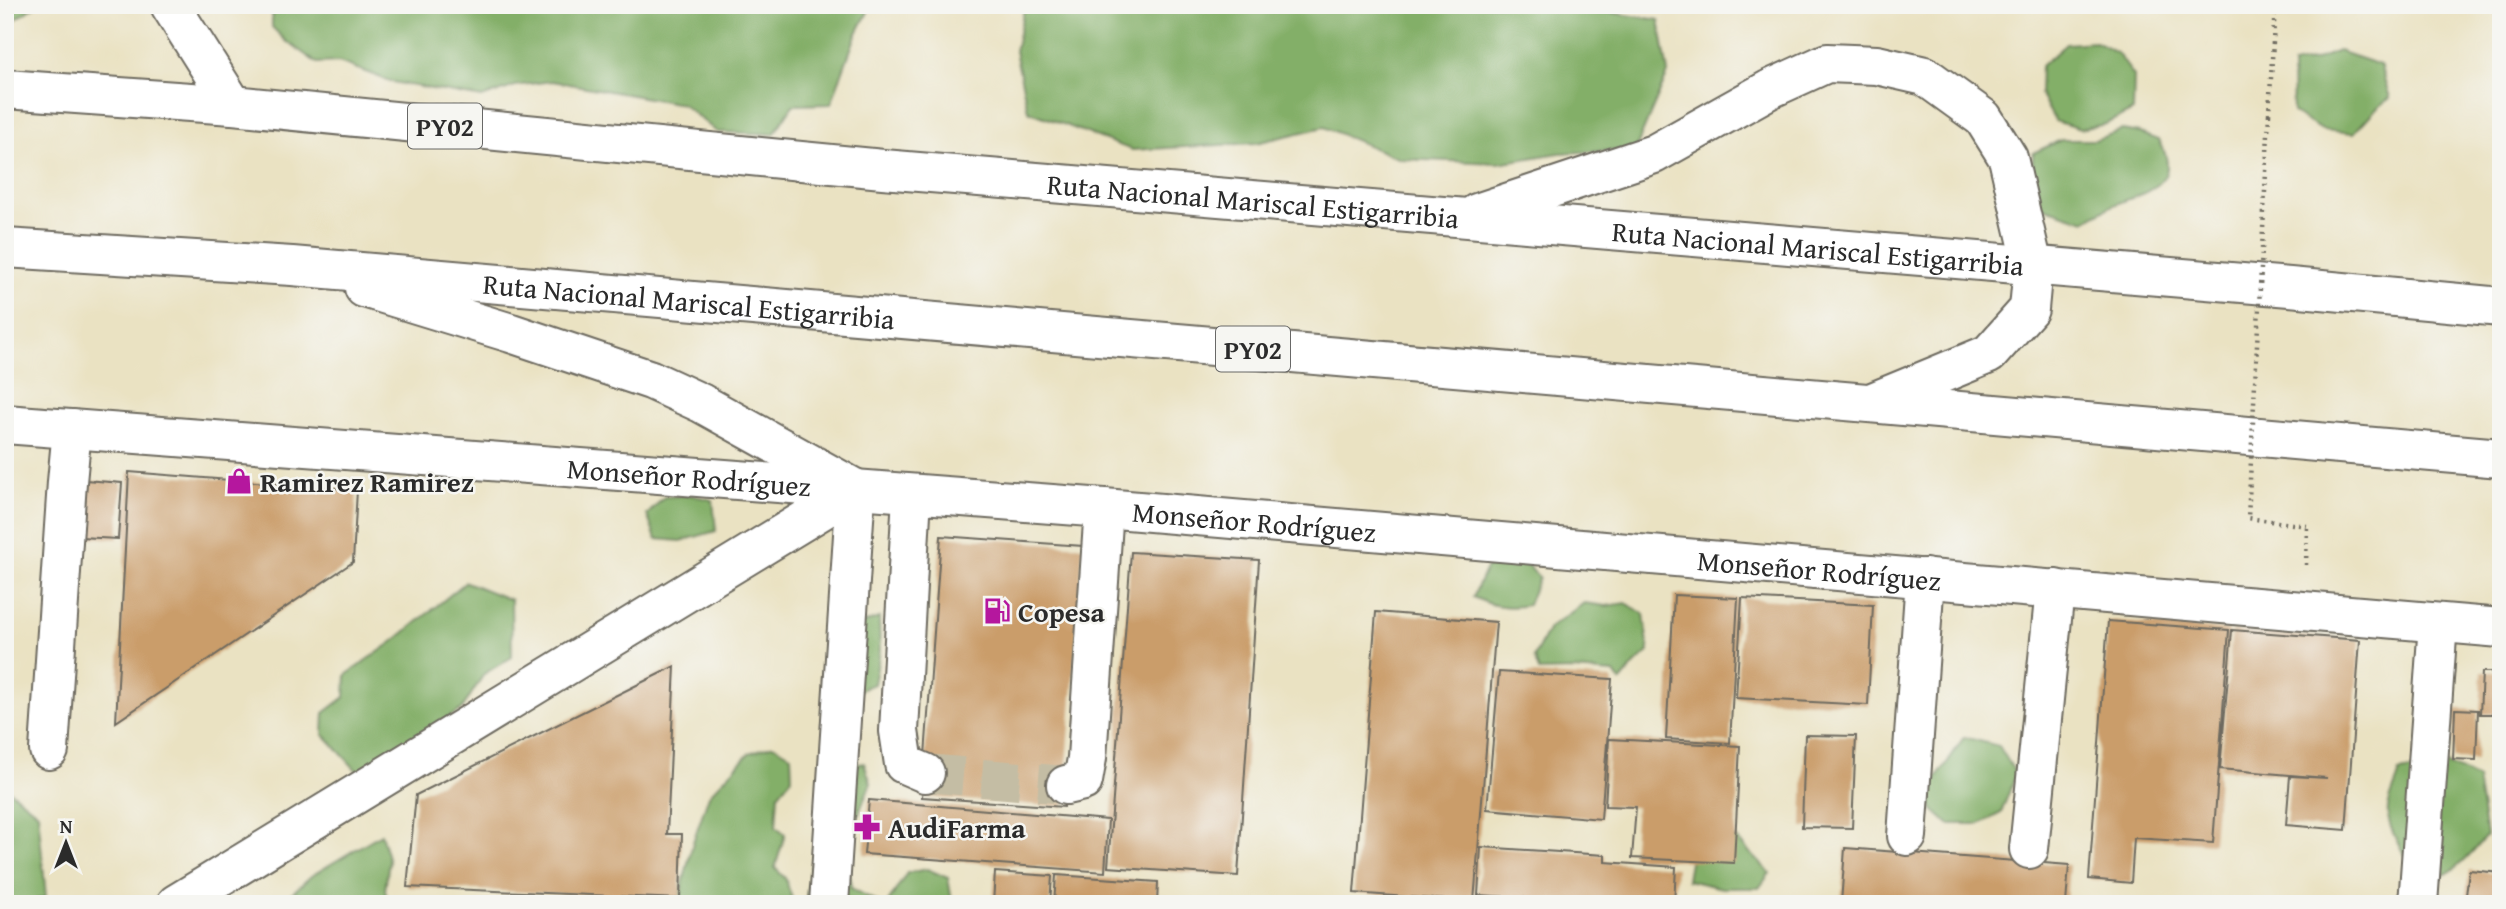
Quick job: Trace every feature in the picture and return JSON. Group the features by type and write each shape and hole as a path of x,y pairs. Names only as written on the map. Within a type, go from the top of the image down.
{"main road":[{"path":"170,5 233,105"},
{"path":"1463,217 1654,153 1770,89 1827,63 1877,65 1926,76 1983,118 2008,158 2033,265 2029,309 1989,354 1870,403"},
{"name":"Ruta Nacional Mariscal Estigarribia","path":"5,89 233,105 883,169 2501,307"},
{"name":"Ruta Nacional Mariscal Estigarribia","path":"5,248 292,265 2501,458"},
{"path":"292,265 651,380 701,403 856,489"},
{"name":"Monseñor Rodríguez","path":"5,424 1104,508 2501,628"},
{"path":"49,750 72,429"},
{"path":"176,904 856,489"},
{"path":"828,904 856,489"},
{"path":"912,495 899,731 904,764 925,773"},
{"path":"1066,785 1083,781 1087,758 1104,508"},
{"path":"1907,836 1926,578"},
{"path":"2029,849 2055,589"},
{"path":"2418,904 2438,624"}],"path":[{"path":"2275,5 2248,518 2308,526"}],"green space":[{"path":"5,5 36,5 5,27"},
{"path":"272,5 868,5 868,12 856,35 831,104 793,105 774,134 717,132 682,104 552,81 515,86 482,98 392,82 339,62 317,63 286,41 272,27"},
{"path":"1025,5 1562,5 1659,20 1668,73 1635,150 1560,153 1498,163 1400,159 1324,127 1256,143 1132,150 1028,111 1015,51"},
{"path":"2095,42 2117,53 2134,76 2133,111 2106,124 2080,129 2055,121 2040,94 2041,66 2066,44"},
{"path":"2338,51 2380,65 2390,98 2354,133 2322,130 2293,113 2292,65"},
{"path":"2122,130 2159,140 2166,155 2167,167 2158,184 2085,221 2040,206 2032,187 2033,153 2061,140 2095,140"},
{"path":"691,495 713,500 716,531 681,541 656,539 647,515 664,497"},
{"path":"1500,553 1524,562 1539,577 1528,605 1500,606 1473,597 1485,570"},
{"path":"466,582 511,600 512,657 484,674 462,709 359,773 323,734 324,713 345,697 346,675 394,641"},
{"path":"1584,603 1606,606 1626,603 1644,614 1649,651 1620,682 1614,673 1539,671 1534,657 1549,628"},
{"path":"879,618 880,651 874,684 857,691 832,634"},
{"path":"1964,737 1999,746 2016,774 2001,813 1980,824 1948,824 1932,809 1928,792"},
{"path":"773,745 791,755 792,778 778,795 776,826 785,834 775,868 785,878 794,904 678,904 693,842 709,795 749,753"},
{"path":"864,763 871,783 858,815 848,860 851,888 881,904 806,904 814,851 837,783 844,766"},
{"path":"2447,764 2477,779 2486,836 2471,854 2450,871 2437,877 2428,876 2403,852 2391,828 2388,808 2400,772"},
{"path":"5,787 38,813 46,897 24,904 5,904"},
{"path":"1725,827 1770,873 1759,888 1722,888 1687,880 1690,861"},
{"path":"381,834 389,861 385,890 389,904 280,904 311,876"},
{"path":"927,869 948,878 952,901 949,904 887,904 907,873"}],"building":[{"path":"129,472 357,490 353,562 116,722"},
{"path":"85,480 122,483 118,539 80,537"},
{"path":"941,536 1083,546 1064,807 922,797"},
{"path":"1131,552 1259,560 1238,876 1108,867"},
{"path":"1674,595 1738,598 1730,743 1666,739"},
{"path":"1742,598 1873,605 1868,705 1736,698"},
{"path":"1376,612 1496,622 1474,902 1354,893"},
{"path":"2108,621 2229,630 2213,843 2134,838 2131,883 2089,879"},
{"path":"2232,630 2360,640 2346,830 2286,825 2290,776 2327,778 2220,769"},
{"path":"675,666 667,834 682,834 680,899 407,887 416,795"},
{"path":"1499,672 1612,679 1601,819 1487,809"},
{"path":"2482,672 2501,672 2501,714 2480,714"},
{"path":"2455,709 2478,710 2476,760 2453,759"},
{"path":"1805,735 1856,736 1852,828 1802,827"},
{"path":"1609,739 1740,746 1734,863 1632,858 1636,807 1605,806"},
{"path":"869,800 1108,820 1105,872 864,854"},
{"path":"1481,847 1605,855 1605,862 1676,867 1674,904 1619,904 1478,895"},
{"path":"1845,848 2069,865 2066,904 1841,904"},
{"path":"2469,870 2501,873 2501,904 2465,904"},
{"path":"995,872 1052,876 1050,904 993,904"},
{"path":"1056,875 1158,882 1157,904 1054,904"}],"tunnel":[{"path":"925,773 1066,785"}],"place":[{"name":"Ramirez Ramirez","path":"239,481"},
{"name":"Copesa","path":"997,611"},
{"name":"AudiFarma","path":"867,827"}]}
